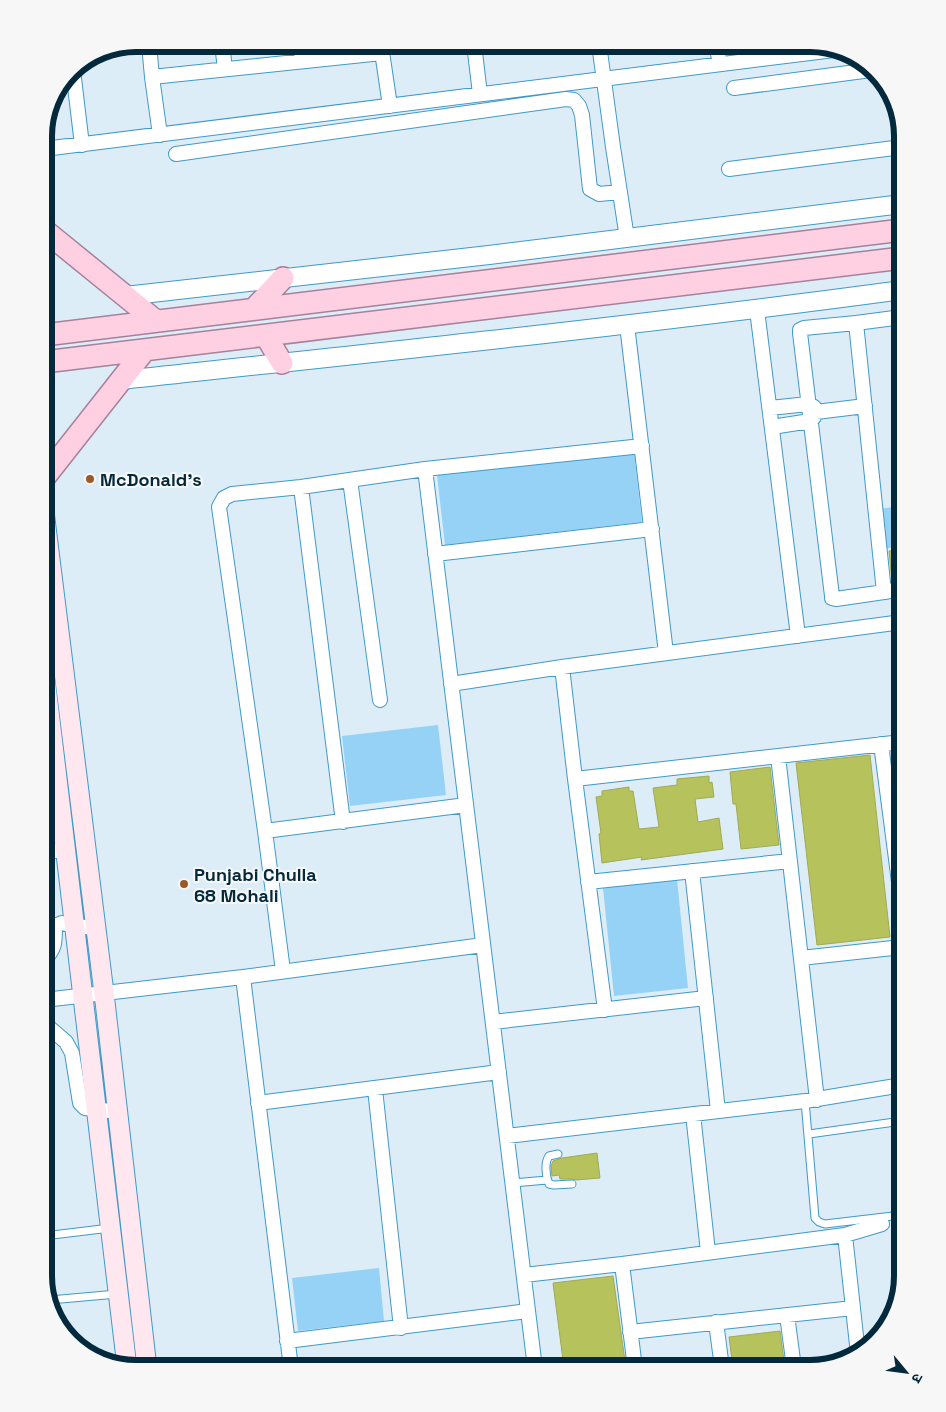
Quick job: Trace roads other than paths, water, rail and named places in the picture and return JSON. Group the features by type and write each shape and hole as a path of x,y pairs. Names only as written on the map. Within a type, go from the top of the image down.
{"main road":[{"path":"53,334 894,231"},
{"path":"53,237 156,321"},
{"path":"53,361 894,259"},
{"path":"254,309 283,278"},
{"path":"266,336 282,363"},
{"path":"53,467 144,351"},
{"path":"53,580 147,1359"},
{"path":"52,742 126,1359"}],"street":[{"path":"150,52 160,135"},
{"path":"223,52 225,69"},
{"path":"301,52 302,61"},
{"path":"152,77 302,61 355,52"},
{"path":"383,52 390,106"},
{"path":"475,52 480,94"},
{"path":"601,53 627,238"},
{"path":"718,53 720,64"},
{"path":"53,148 810,53"},
{"path":"734,88 861,71"},
{"path":"74,81 82,145"},
{"path":"176,154 566,99 574,100 579,106 582,115 590,189 599,194 620,192"},
{"path":"212,128 217,149"},
{"path":"729,169 894,148"},
{"path":"125,296 894,205"},
{"path":"121,380 627,325 894,291"},
{"path":"757,310 798,636"},
{"path":"894,318 800,330 832,598 894,590"},
{"path":"856,323 884,592"},
{"path":"627,325 666,653"},
{"path":"770,408 811,412 865,406"},
{"path":"772,426 811,412"},
{"path":"283,971 266,831 219,507 224,498 232,494 300,487 425,469 642,446"},
{"path":"425,469 534,1360"},
{"path":"350,480 380,700"},
{"path":"300,487 343,822"},
{"path":"435,554 652,529"},
{"path":"451,684 562,667 894,623"},
{"path":"562,667 605,1010"},
{"path":"575,780 894,743"},
{"path":"881,744 894,817"},
{"path":"778,756 801,958 811,1101"},
{"path":"266,831 466,805"},
{"path":"52,851 65,849"},
{"path":"588,882 790,861"},
{"path":"692,871 718,1111"},
{"path":"52,951 55,927 57,925 62,923 96,928"},
{"path":"52,999 243,977 483,945"},
{"path":"801,958 894,948"},
{"path":"243,977 290,1359"},
{"path":"493,1022 706,998"},
{"path":"52,1030 66,1042 72,1053 80,1103 84,1108 118,1112"},
{"path":"258,1103 499,1072"},
{"path":"507,1136 811,1101 894,1086"},
{"path":"375,1089 401,1328"},
{"path":"693,1114 708,1252"},
{"path":"524,1275 622,1264 845,1234 882,1224"},
{"path":"845,1234 857,1344"},
{"path":"622,1264 634,1360"},
{"path":"630,1332 853,1308"},
{"path":"287,1342 528,1311"},
{"path":"787,1315 793,1360"},
{"path":"716,1322 721,1360"}],"lane":[{"path":"811,1101 809,1134 815,1218 825,1224 894,1215"},
{"path":"809,1134 894,1122"},
{"path":"558,1154 548,1156 547,1158 547,1180 550,1184 554,1185 572,1184"},
{"path":"513,1183 547,1180"},
{"path":"52,1235 111,1228"},
{"path":"56,1299 118,1294"}],"place":[{"name":"McDonald's","path":"90,479"},
{"name":"Punjabi Chulla 68 Mohali","path":"184,884"}]}
